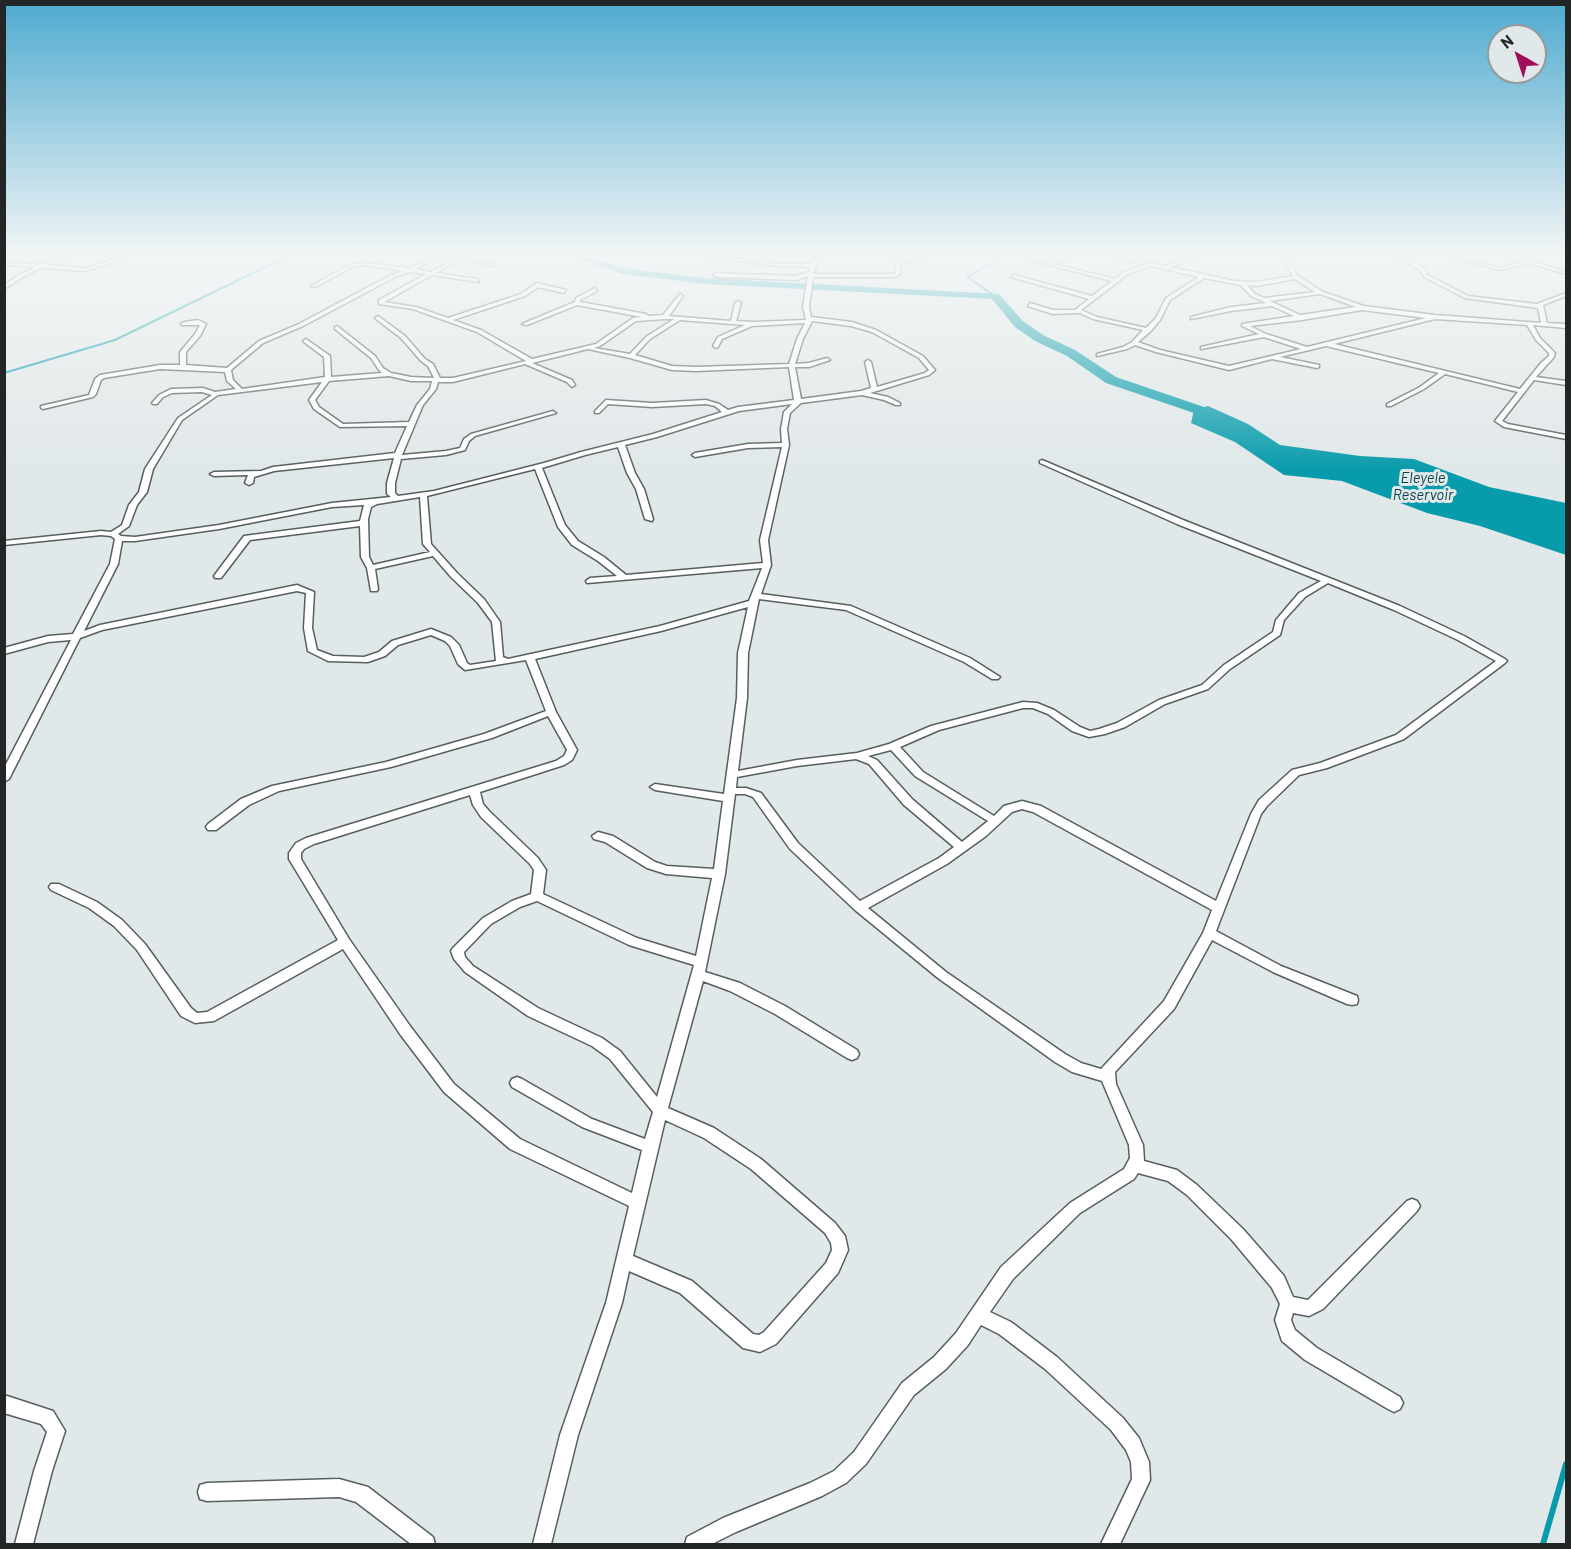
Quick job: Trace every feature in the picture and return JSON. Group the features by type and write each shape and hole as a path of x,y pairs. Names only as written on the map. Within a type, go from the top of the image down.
{"street":[{"path":"183,367 183,352 198,335 202,326"},
{"path":"43,407 91,396 98,379 102,376 160,367 228,370 261,342 298,326"},
{"path":"389,326 431,365 438,380"},
{"path":"465,326 478,331 550,374 570,381 572,385"},
{"path":"155,403 161,396 171,391 202,390 215,394 328,378 389,374 411,379 465,378 598,345 625,326"},
{"path":"632,356 648,338 666,326"},
{"path":"716,346 720,338 748,326"},
{"path":"798,402 792,365 806,326"},
{"path":"624,578 602,559 575,543 561,525 538,467 728,413 757,406 862,393 927,374 932,370 921,357 874,332 853,326"},
{"path":"1134,326 1149,330"},
{"path":"1099,356 1134,343 1152,326"},
{"path":"1247,326 1264,335 1306,348"},
{"path":"1134,343 1225,368 1397,326"},
{"path":"1531,326 1552,355 1498,421 1506,426 1566,437"},
{"path":"338,328 373,357 381,369 389,374"},
{"path":"1203,348 1264,335"},
{"path":"306,341 327,356 328,378 312,400 316,408 342,426 412,424"},
{"path":"1324,344 1521,391"},
{"path":"587,348 632,356 672,368 809,365 827,360"},
{"path":"1271,357 1317,366"},
{"path":"868,362 874,388"},
{"path":"228,370 230,381 240,390"},
{"path":"1389,405 1422,388 1444,372"},
{"path":"1533,378 1566,383"},
{"path":"397,499 391,494 393,492 391,483 399,456 420,405 433,389 435,381 438,380"},
{"path":"862,393 886,398 898,404"},
{"path":"4,779 114,564 116,536 125,526 133,505 143,492 149,469 180,419 215,394"},
{"path":"597,412 606,402 652,405 706,402 717,405 728,413"},
{"path":"542,1545 569,1436 614,1303 650,1147 699,968 719,874 741,698 743,653 754,600 767,565 764,540 786,445 784,429 787,412 798,402"},
{"path":"249,483 251,477 293,466 446,453 464,449 466,440 473,435 553,413"},
{"path":"621,444 631,473 640,489 648,519"},
{"path":"695,455 748,446 786,445"},
{"path":"694,1545 730,1526 816,1490 840,1477 860,1458 908,1389 940,1363 962,1339 1007,1273 1075,1208 1129,1174 1135,1166 1136,1145 1107,1077 1108,1070 1169,1005 1209,933 1256,814 1263,803 1289,776 1305,769 1323,766 1369,751 1400,737 1502,661 1461,638 1396,608 1042,462"},
{"path":"4,543 101,533 135,539 219,527 332,505 397,499 553,463"},
{"path":"214,474 264,472"},
{"path":"423,494 427,544 454,575 482,601 496,622 499,659 507,662"},
{"path":"374,589 371,568 365,557 364,523 366,506 375,502"},
{"path":"218,576 248,538 364,523"},
{"path":"371,568 436,553"},
{"path":"590,581 767,565"},
{"path":"732,776 797,763 857,756 893,746 934,728 1023,705 1034,705 1089,734 1121,725 1162,702 1205,687 1227,667 1277,633 1280,620 1302,595 1326,581"},
{"path":"4,651 48,639 76,637 100,628 297,588 310,592 308,628 313,651 331,659 365,660 382,654 395,643 431,632 448,639 454,645 463,664 468,668 530,658 661,628 754,600 848,608 967,660 995,677"},
{"path":"530,658 551,712 572,750 568,758 560,763 300,846 295,853 295,859 345,942 405,1030 449,1088 515,1144 638,1203"},
{"path":"212,826 245,802 276,788 387,765 488,736 551,712"},
{"path":"893,746 920,774 995,821"},
{"path":"857,756 873,762 908,802 962,848"},
{"path":"655,787 730,794 746,791 757,795 794,846 859,907 942,975 1060,1058 1077,1068 1107,1077"},
{"path":"474,790 478,805 534,861 540,870 537,896"},
{"path":"859,907 962,848 1014,806 1029,806 1219,908"},
{"path":"598,836 609,839 651,865 666,870 719,874"},
{"path":"55,887 93,905 118,923 141,947 186,1012 195,1018 209,1017 345,942"},
{"path":"625,1261 686,1287 748,1342 760,1344 770,1338 832,1268 840,1250 839,1241 830,1228 756,1164 709,1133 661,1112 615,1055 597,1042 533,1012 469,969 460,959 457,951 487,921 516,904 537,896 633,942 699,968 771,1006 852,1054"},
{"path":"1209,933 1277,969 1352,1000"},
{"path":"517,1083 587,1123 650,1147"},
{"path":"1135,1166 1172,1175 1192,1190 1261,1260 1278,1282 1288,1304 1283,1320 1288,1335 1311,1354 1394,1403"},
{"path":"1288,1304 1309,1308 1317,1303 1412,1206"},
{"path":"978,1315 1005,1328 1051,1363 1117,1424 1133,1444 1140,1462 1141,1480 1118,1533 1110,1545"},
{"path":"4,1404 47,1418 56,1431 42,1471 24,1545"},
{"path":"207,1492 339,1488 361,1494 426,1545"}],"water":[{"name":"Eleyele Reservoir","path":"1208,406 1248,424 1280,445 1360,456 1414,459 1489,487 1566,503 1566,555 1480,526 1427,513 1342,481 1284,475 1235,442 1191,423 1194,410"}],"waterway":[{"path":"4,373 115,340 143,326"},
{"path":"1022,326 1039,338 1071,353 1111,380 1202,411 1225,422"},
{"path":"1543,1544 1566,1464"}]}
